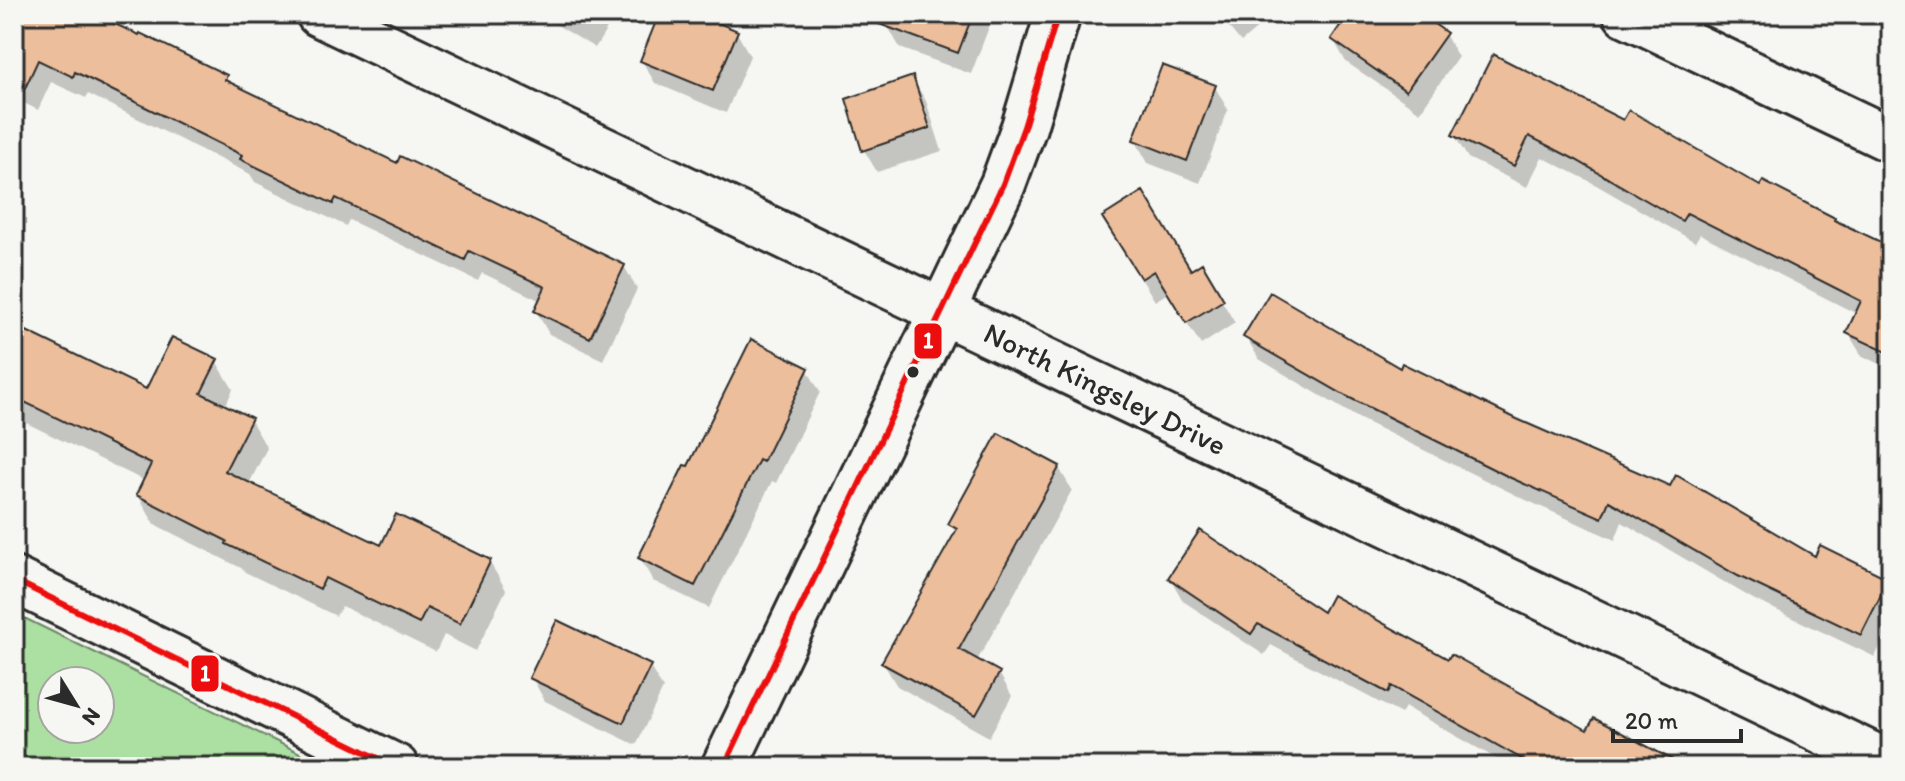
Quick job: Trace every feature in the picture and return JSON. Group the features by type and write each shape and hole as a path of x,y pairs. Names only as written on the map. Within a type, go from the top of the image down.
{"street":[{"name":"North Kingsley Drive","path":"319,14 1891,764"},
{"path":"724,767 1003,184 1024,127 1058,14"},
{"path":"1626,14 1891,140"},
{"path":"14,580 396,767"}],"green space":[{"path":"14,613 329,767 14,767"}],"building":[{"path":"14,14 93,14 140,33 227,75 225,80 397,163 400,156 625,265 590,338 534,311 545,287 469,251 465,260 336,198 333,204 75,72 73,77 38,60 14,112"},
{"path":"659,14 697,14 738,31 713,91 640,61"},
{"path":"864,14 973,14 958,53 863,18"},
{"path":"1348,14 1420,14 1447,33 1406,91 1331,39"},
{"path":"1493,54 1623,120 1629,110 1760,186 1763,181 1887,245 1891,238 1891,354 1846,333 1861,301 1687,213 1682,221 1529,136 1514,166 1452,135"},
{"path":"1162,65 1216,85 1187,161 1133,140"},
{"path":"913,76 930,128 862,151 846,99"},
{"path":"1143,191 1191,270 1202,263 1224,300 1186,323 1154,271 1141,279 1102,217"},
{"path":"1270,292 1400,368 1402,363 1517,419 1670,486 1676,475 1815,556 1820,545 1889,579 1861,635 1738,576 1609,501 1602,518 1511,478 1346,396 1243,337"},
{"path":"14,325 146,389 172,337 218,359 201,393 252,418 225,471 381,545 396,514 491,560 460,624 427,608 419,624 325,578 320,589 226,544 227,541 136,495 151,464 14,397"},
{"path":"751,339 809,368 763,462 759,460 695,586 638,558"},
{"path":"998,433 1060,466 959,649 1000,672 976,715 881,663 957,529 948,524"},
{"path":"1200,530 1323,612 1332,595 1448,659 1451,654 1587,730 1594,718 1686,767 1536,767 1391,686 1388,693 1258,624 1251,634 1168,578"},
{"path":"557,620 651,665 623,723 529,678"}],"transit line":[{"name":"1","path":"724,767 1003,184 1024,127 1058,14"},
{"name":"1","path":"14,580 396,767"}]}
